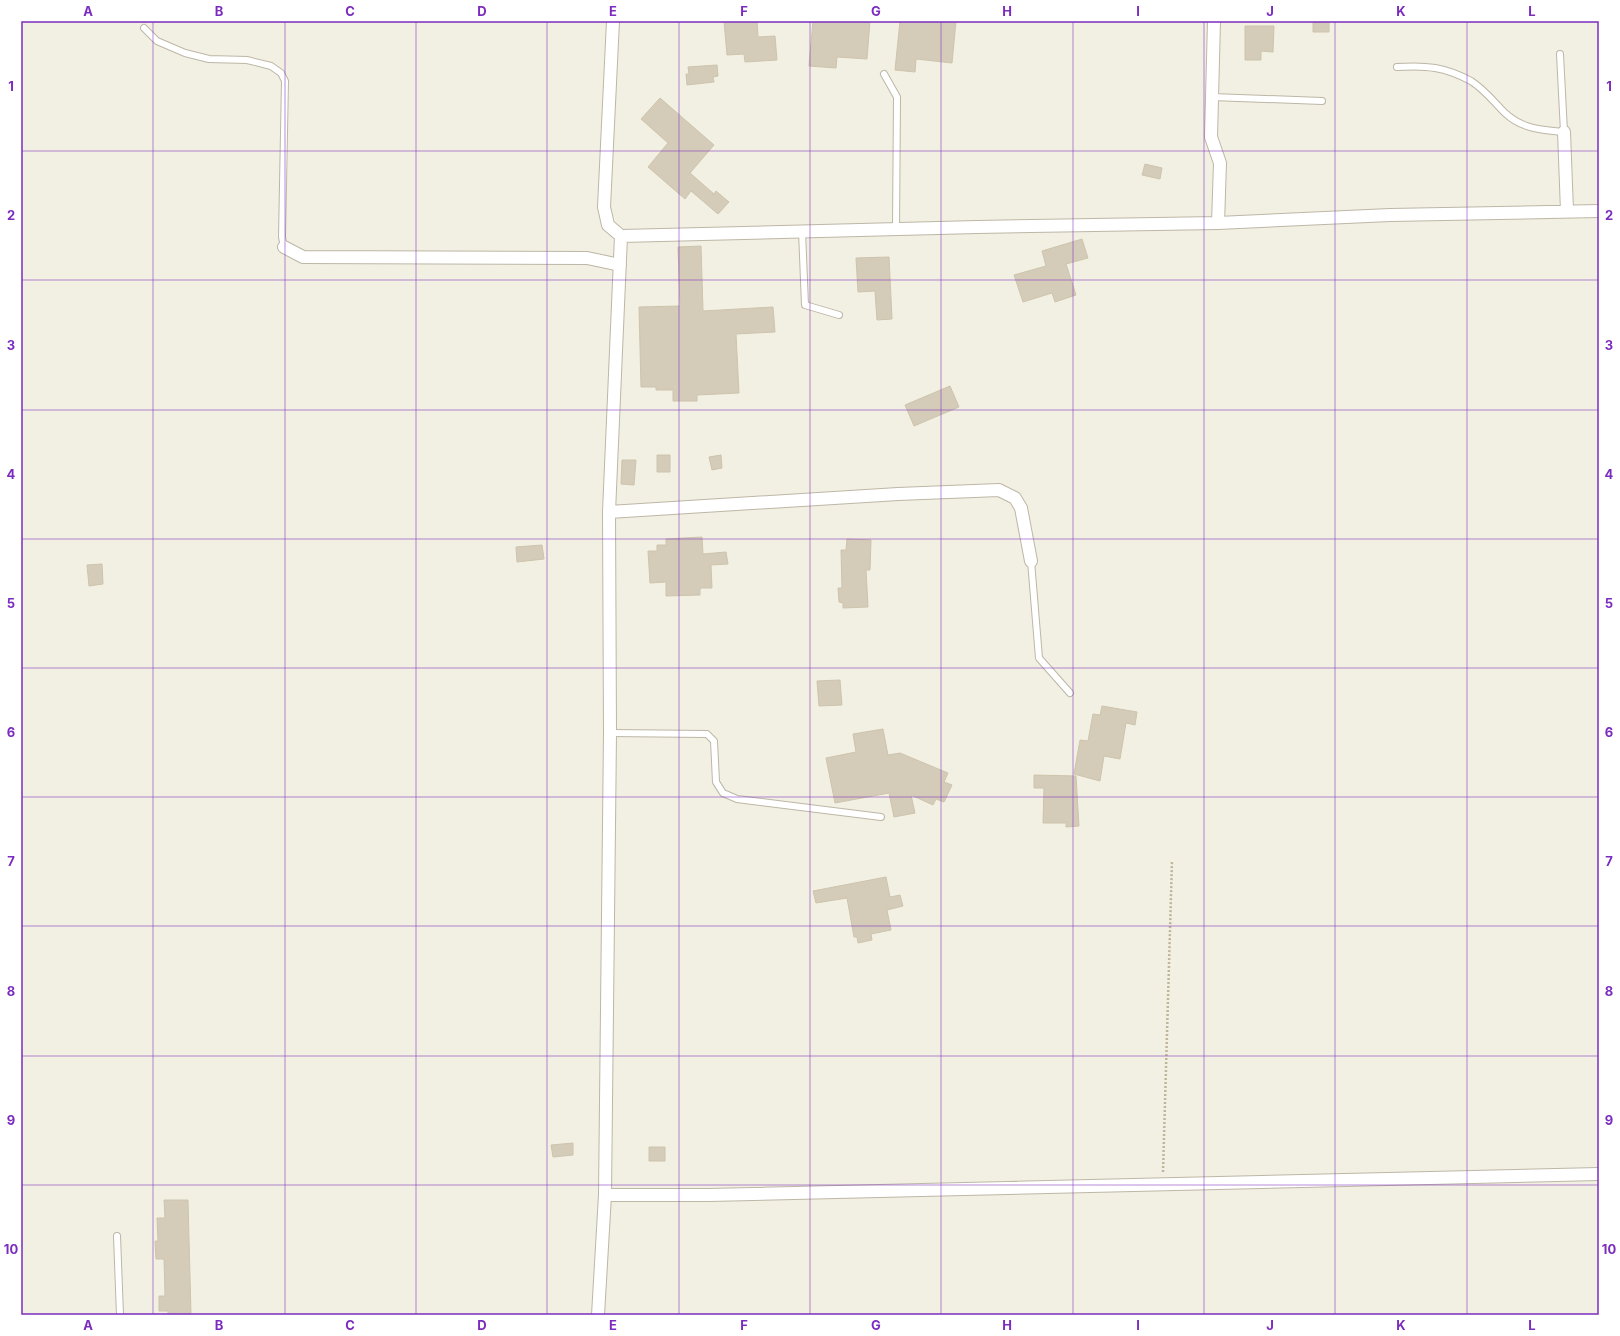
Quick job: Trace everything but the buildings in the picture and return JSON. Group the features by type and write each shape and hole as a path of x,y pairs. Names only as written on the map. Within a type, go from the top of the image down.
{"street":[{"path":"613,21 604,207 608,225 621,236 1218,223 1390,215 1599,211"},
{"path":"1214,21 1211,136 1220,163 1218,223"},
{"path":"1564,132 1567,211"},
{"path":"598,1315 605,1195 610,733 610,512 621,236"},
{"path":"284,247 303,257 587,258 620,265"},
{"path":"610,512 898,494 1000,490 1015,498 1021,508 1031,561"},
{"path":"605,1195 708,1195 1599,1174"}],"lane":[{"path":"144,28 157,41 185,53 209,59 247,60 271,66 281,73 286,81 282,237 284,247"},
{"path":"1397,67 1423,65 1445,70 1472,82 1506,114 1521,123 1537,130 1564,132 1560,54"},
{"path":"884,74 897,97 896,229"},
{"path":"1212,97 1322,101"},
{"path":"802,231 805,305 839,315"},
{"path":"1031,561 1039,658 1070,692"},
{"path":"610,733 707,734 711,736 714,741 716,782 723,793 737,799 881,817"},
{"path":"117,1236 120,1315"}],"path":[{"path":"1162,1184 1172,861"}]}
